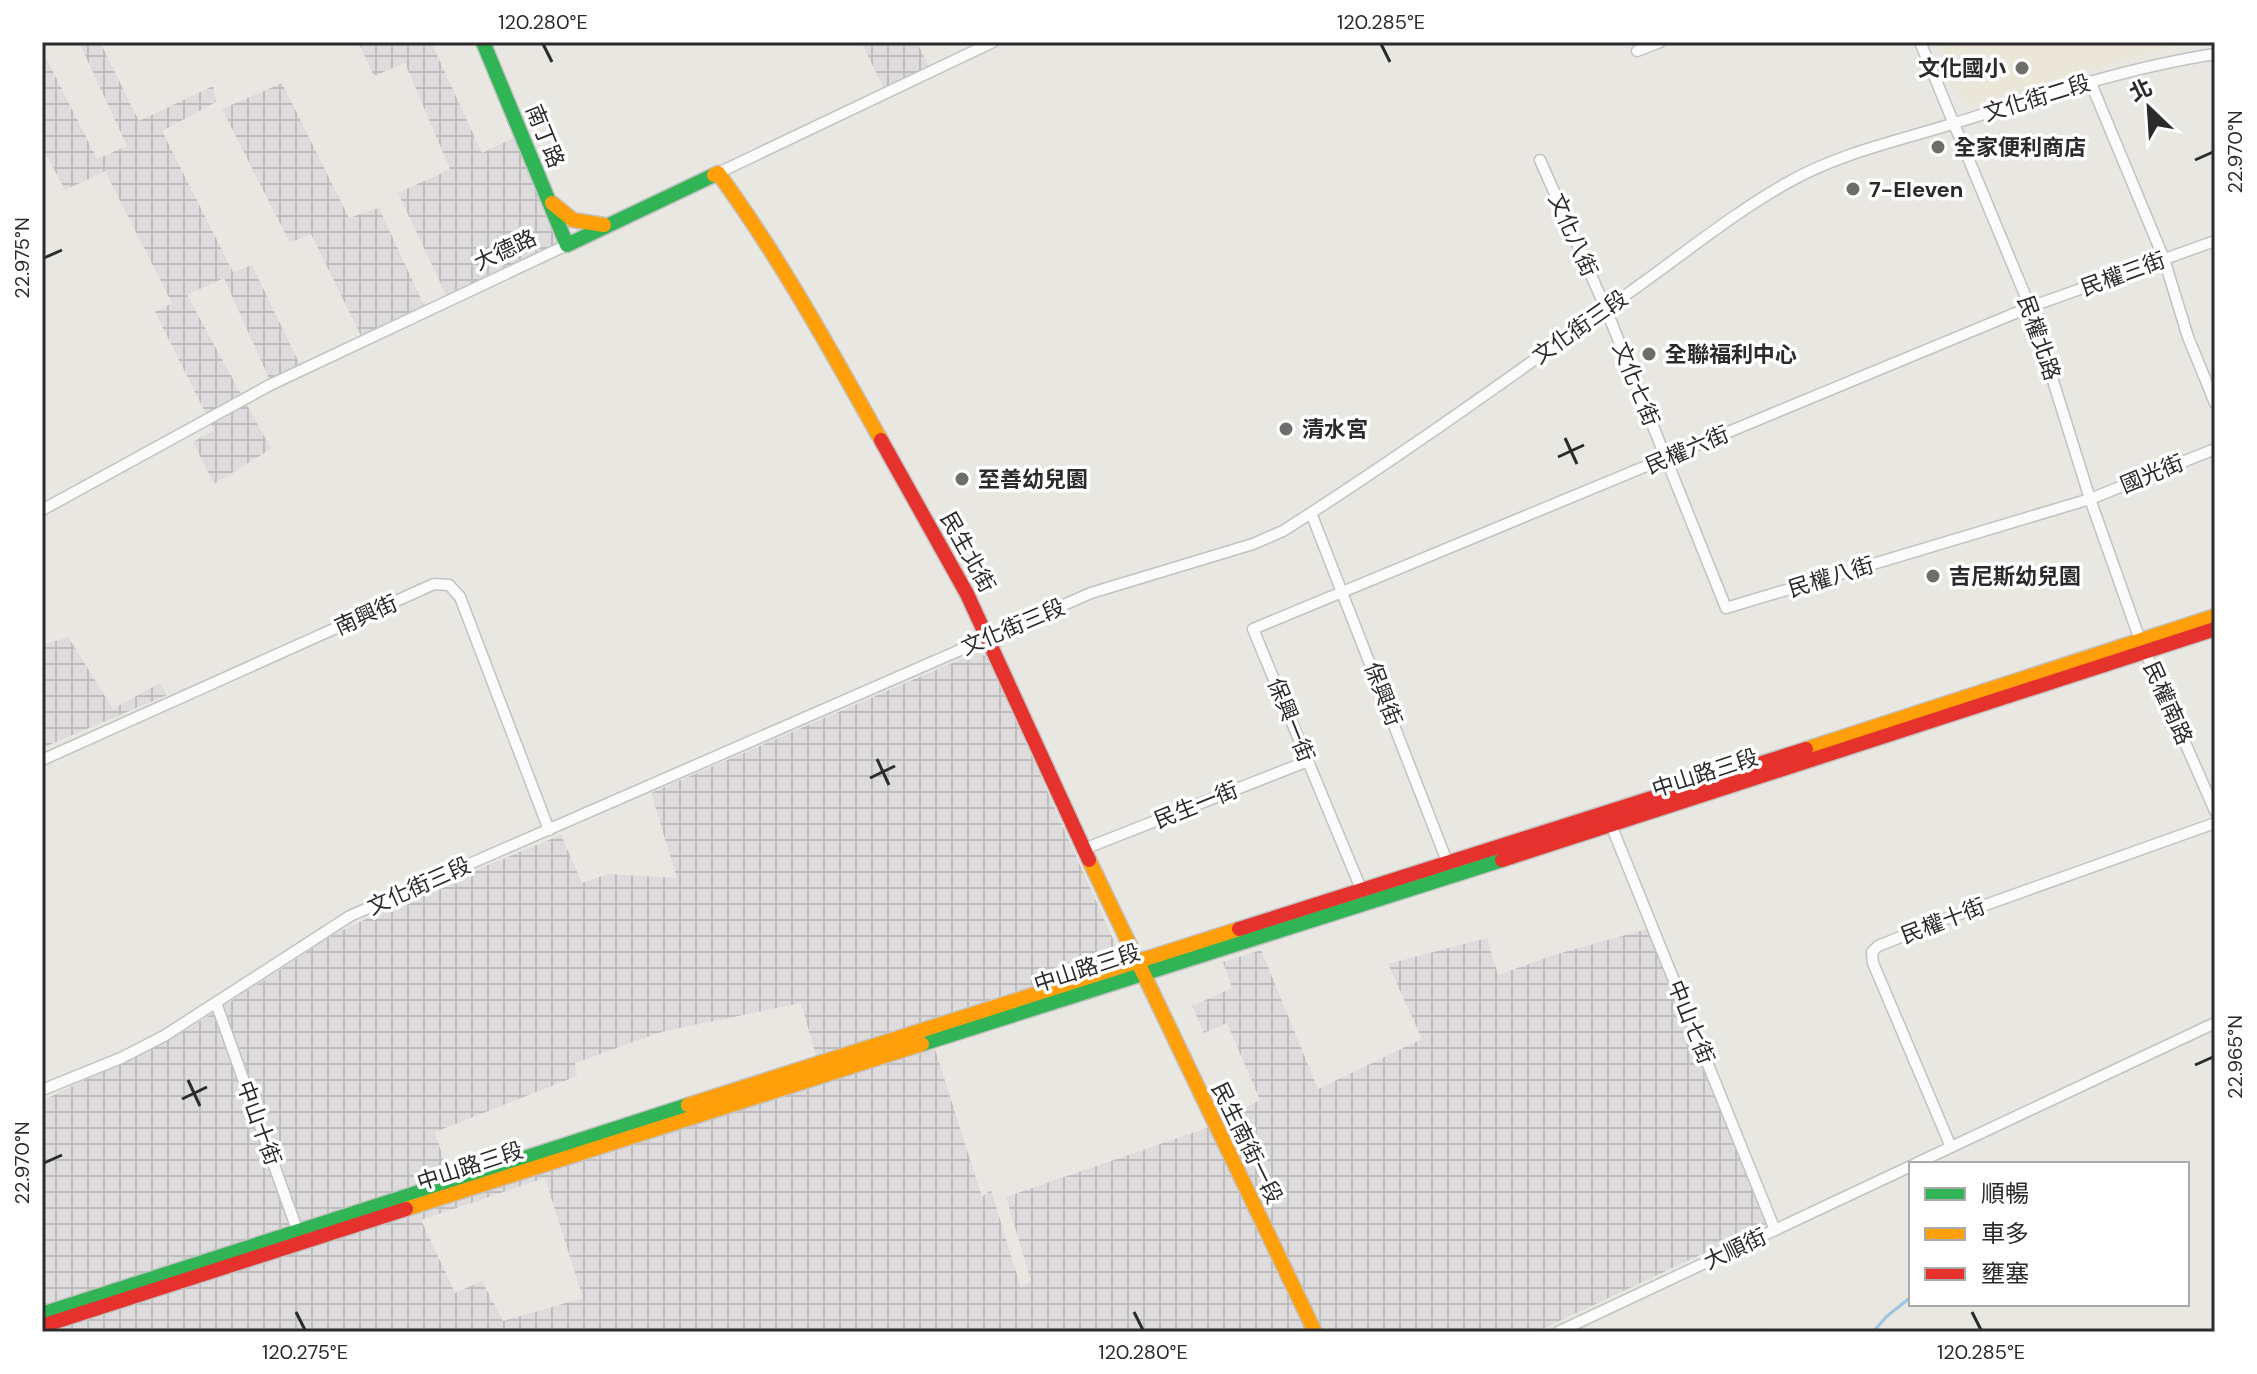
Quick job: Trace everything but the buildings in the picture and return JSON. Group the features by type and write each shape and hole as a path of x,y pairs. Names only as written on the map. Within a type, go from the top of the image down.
{"main road":[{"name":"南丁路","path":"483,42 567,245"},
{"name":"大德路","path":"567,245 718,173"},
{"name":"民生北街","path":"718,173 758,228 806,305 967,594 1138,967"},
{"path":"545,195 558,210 573,220 609,225"},
{"path":"2142,646 2215,616"},
{"path":"2142,646 2215,629"},
{"name":"中山路三段","path":"42,1314 300,1236 1138,967 1609,820 2142,646"},
{"name":"民生南街一段","path":"1138,967 1315,1332"},
{"name":"中山路三段","path":"42,1326 300,1236"}],"street":[{"name":"大德路","path":"718,173 993,42"},
{"path":"1637,51 1660,42"},
{"name":"民權北路","path":"1920,42 2030,307 2090,499 2142,646"},
{"name":"文化街二段","path":"1954,124 2090,81 2215,54"},
{"path":"2090,81 2164,259 2188,337 2215,403"},
{"name":"文化街三段","path":"42,1090 145,1047 350,916 1116,584 1268,539 1311,513 1787,183 1862,151 1954,124"},
{"name":"文化八街","path":"1540,160 1606,309"},
{"name":"民權三街","path":"2030,307 2215,241"},
{"name":"大德路","path":"42,510 270,385 567,245"},
{"name":"民權六街","path":"1344,593 2030,307"},
{"name":"文化七街","path":"1606,309 1666,459"},
{"name":"國光街","path":"2090,499 2215,449"},
{"name":"民權八街","path":"1666,459 1726,608 2090,499"},
{"name":"保興街","path":"1311,513 1450,869"},
{"name":"南興街","path":"42,760 434,584 449,585 460,597 549,830"},
{"name":"保興一街","path":"1344,593 1253,629 1363,896"},
{"name":"民權南路","path":"2142,646 2215,811"},
{"name":"民生一街","path":"1084,849 1308,761"},
{"name":"中山七街","path":"1609,820 1775,1230"},
{"name":"民權十街","path":"1951,1147 1873,963 1872,952 1878,946 1946,919 2215,823"},
{"name":"中山十街","path":"216,1003 300,1236"},
{"name":"大順街","path":"1919,1162 2215,1023"},
{"name":"大順街","path":"1558,1332 1909,1167"}],"shaded area":[{"path":"79,42 100,42 139,121 213,86 216,102 162,131 233,272 252,265 302,369 271,383 224,278 187,295 271,449 214,484 193,442 214,430 155,312 172,303 105,171 65,190 42,147 42,50 97,159 127,146"},
{"path":"358,42 431,42 482,153 515,137 561,244 448,299 398,193 450,169 405,63 374,76"},
{"path":"861,42 917,42 930,69 885,90"},
{"name":"文化國小","path":"1937,42 2185,42 1970,107 1963,102"},
{"path":"282,83 349,218 379,208 427,312 363,340 311,234 290,243 222,109"},
{"path":"42,637 46,644 68,637 113,709 160,683 167,695 42,748"},
{"path":"975,653 987,656 1121,957 926,1021 982,1197 991,1190 1021,1288 1031,1281 1006,1197 1207,1128 1260,1100 1227,1023 1204,1033 1192,1006 1232,988 1223,962 1261,950 1318,1089 1422,1039 1388,964 1487,938 1498,975 1554,955 1647,929 1707,1071 1766,1224 1536,1332 42,1332 42,1101 190,1028 333,935 413,896 561,835 582,883 608,874 677,878 651,793","holes":["801,1003 817,1059 448,1174 435,1132 577,1076 575,1063 661,1032","545,1178 583,1298 503,1321 482,1281 455,1293 421,1220"]}],"waterway":[{"path":"1873,1332 1909,1299"},
{"path":"1761,1332 1776,1332"}],"traffic: fast":[{"path":"483,42 567,245 714,175"},
{"path":"922,1044 1502,860"},
{"path":"42,1314 688,1105"}],"traffic: slow":[{"path":"714,175 718,173 783,271 881,440"},
{"path":"552,203 573,220 604,225"},
{"path":"1806,749 2215,616"},
{"path":"1089,860 1315,1332"},
{"path":"688,1105 1239,929"},
{"path":"406,1209 922,1044"}],"traffic: jam":[{"path":"881,440 967,594 1089,860"},
{"path":"1502,860 2215,629"},
{"path":"1239,929 1806,749"},
{"path":"42,1326 406,1209"}],"place":[{"name":"文化國小","path":"2022,68"},
{"name":"全家便利商店","path":"1938,147"},
{"name":"7-Eleven","path":"1853,189"},
{"name":"全聯福利中心","path":"1649,354"},
{"name":"清水宮","path":"1286,429"},
{"name":"至善幼兒園","path":"962,479"},
{"name":"吉尼斯幼兒園","path":"1933,576"}]}
